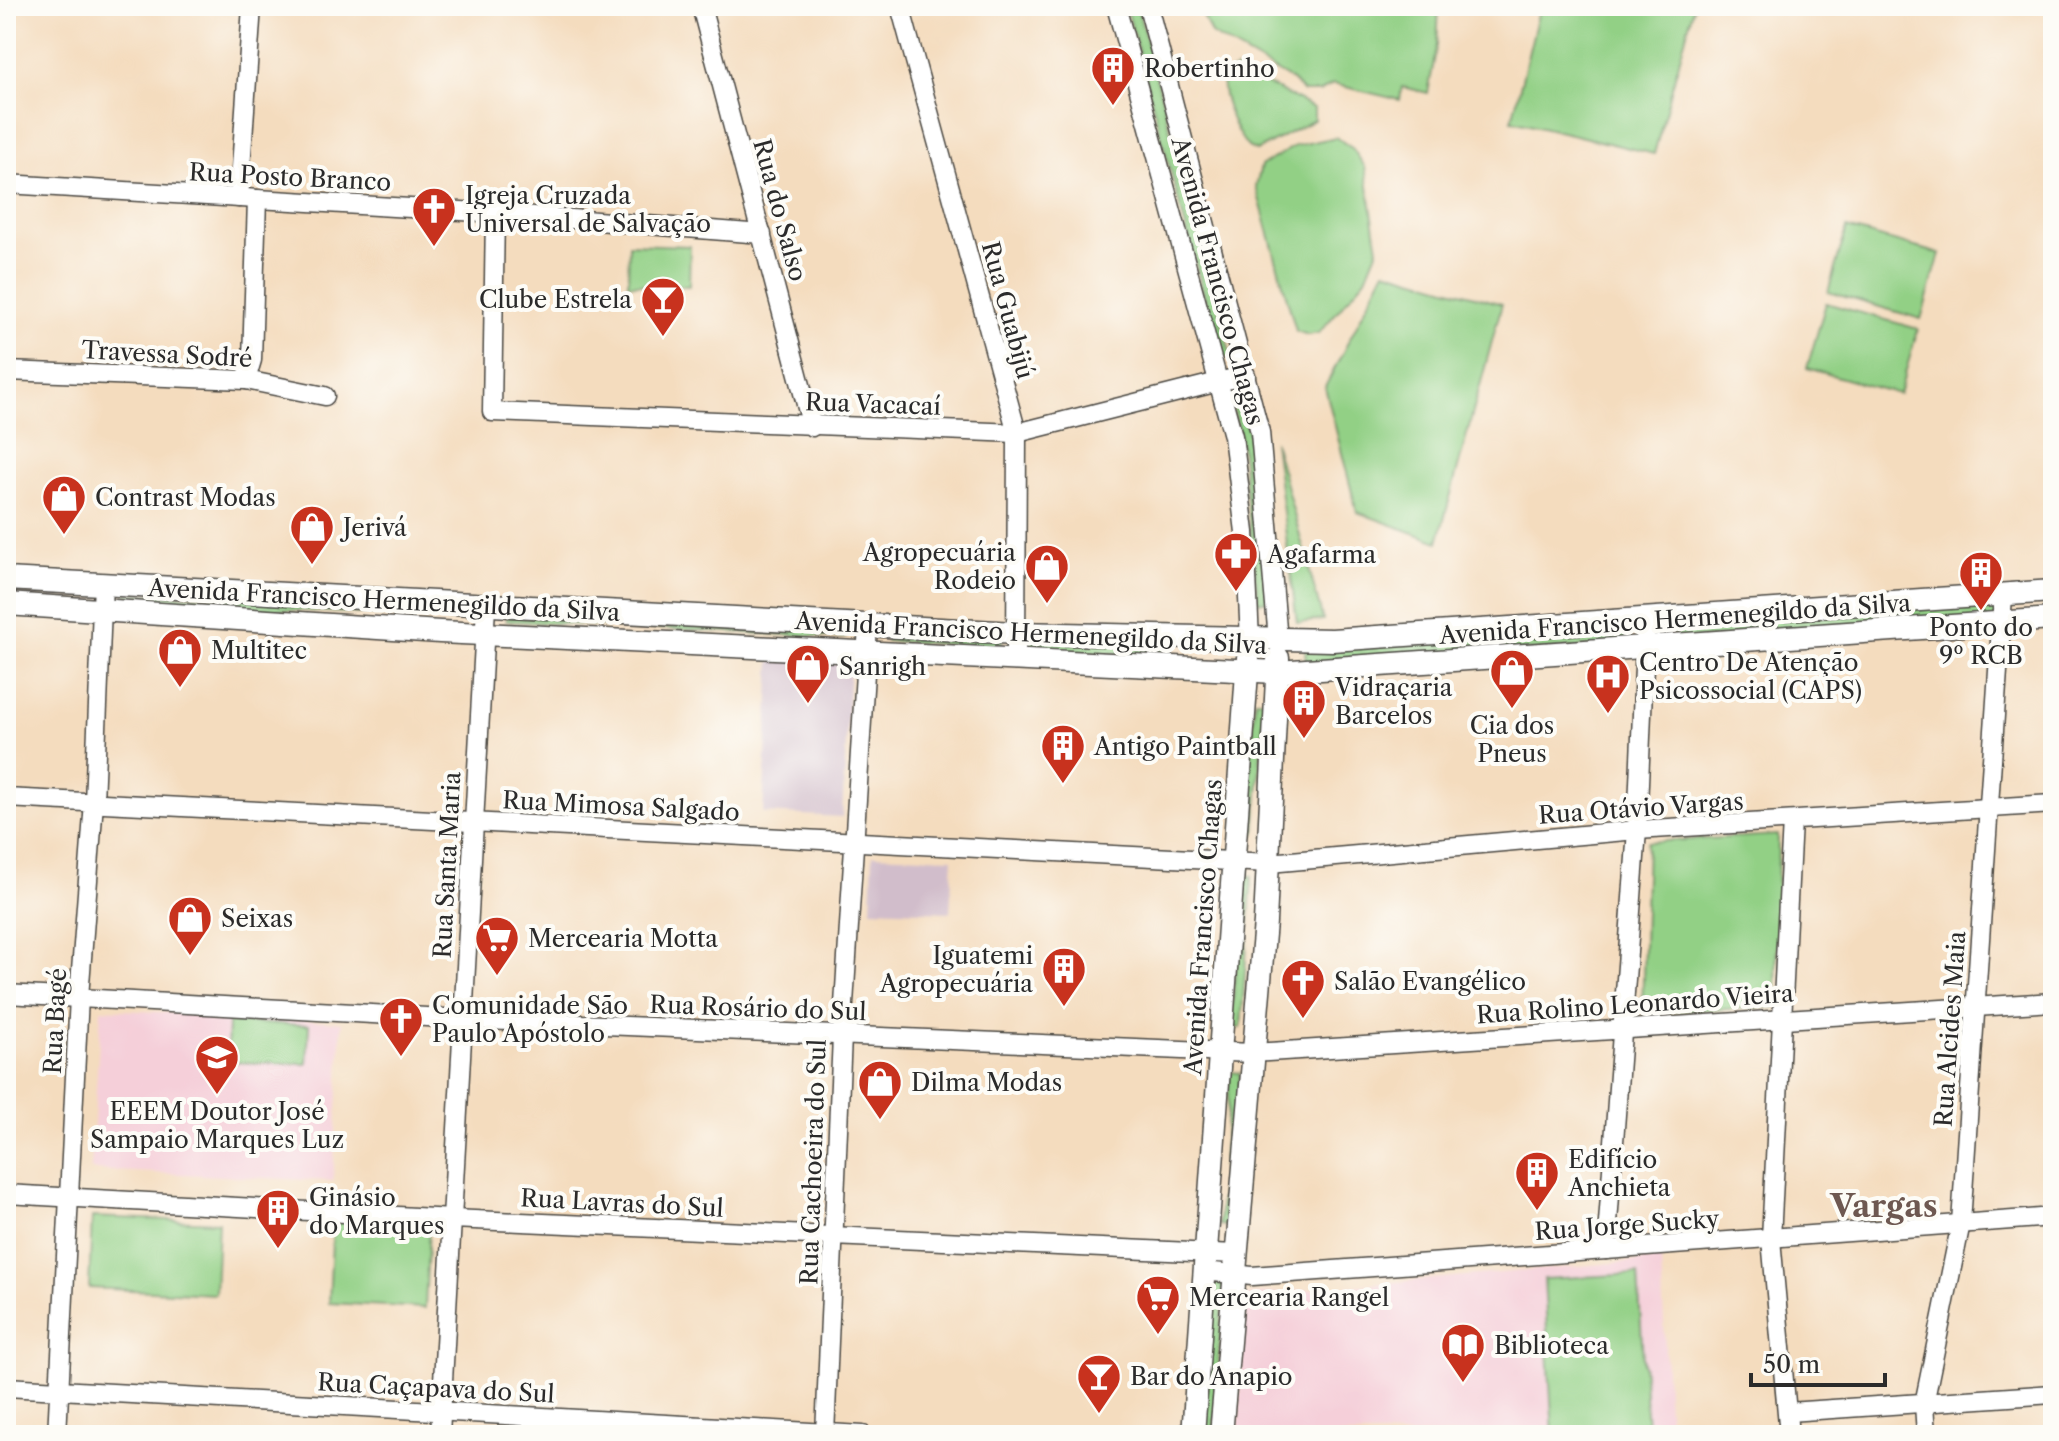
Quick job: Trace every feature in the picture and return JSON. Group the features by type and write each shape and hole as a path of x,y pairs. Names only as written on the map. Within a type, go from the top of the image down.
{"main road":[{"name":"Avenida Francisco Hermenegildo da Silva","path":"6,579 486,607 1016,633 1250,641 1646,620 2053,591"},
{"path":"1868,603 1869,633"},
{"name":"Avenida Francisco Hermenegildo da Silva","path":"6,604 485,634 1277,672 2053,619"},
{"name":"Avenida Francisco Chagas","path":"1221,1435 1269,863 1278,640"},
{"name":"Avenida Francisco Chagas","path":"1193,1435 1250,641"}],"street":[{"path":"246,380 252,360 248,199 252,6"},
{"name":"Rua do Salso","path":"701,6 812,427"},
{"name":"Rua Guabijú","path":"900,6 1017,433 1016,661"},
{"name":"Avenida Francisco Chagas","path":"1116,6 1233,436 1245,532 1250,641"},
{"name":"Avenida Francisco Chagas","path":"1148,6 1260,432 1278,640"},
{"name":"Rua Posto Branco","path":"6,184 495,213 762,234"},
{"name":"Rua Vacacaí","path":"495,213 492,412 1017,433 1246,375"},
{"name":"Travessa Sodré","path":"6,371 246,380 325,396"},
{"name":"Rua Bagé","path":"57,1435 79,997 94,802 103,583"},
{"name":"Rua Alcides Maia","path":"1926,1435 1924,1404 1961,1223 2003,596"},
{"name":"Rua Santa Maria","path":"440,1435 486,607"},
{"path":"1606,1250 1637,830 1646,620"},
{"name":"Rua Cachoeira do Sul","path":"825,1434 842,1036 868,626"},
{"name":"Rua Mimosa Salgado","path":"6,798 1233,862"},
{"name":"Rua Otávio Vargas","path":"1233,862 1269,863 1637,830 2053,804"},
{"path":"1789,1435 1771,1239 1792,821"},
{"name":"Rua Rosário do Sul","path":"6,994 463,1019 1221,1052"},
{"name":"Rua Rolino Leonardo Vieira","path":"1221,1052 1252,1053 1622,1030 1783,1016 2053,1002"},
{"name":"Rua Lavras do Sul","path":"6,1194 835,1237 1205,1262"},
{"name":"Rua Jorge Sucky","path":"1205,1262 1235,1265 1606,1250 2053,1217"},
{"name":"Rua Caçapava do Sul","path":"6,1387 863,1435"},
{"path":"1788,1412 2053,1394"}],"shaded area":[{"path":"771,660 850,664 842,817 763,813"},
{"path":"873,855 953,858 950,912 871,909"},
{"name":"EEEM Doutor José Sampaio Marques Luz","path":"101,1009 342,1022 333,1181 91,1170"},
{"path":"1661,1259 1669,1435 1238,1435 1247,1295"}],"green space":[{"path":"1126,6 1137,6 1231,356 1221,358"},
{"path":"1199,6 1439,6 1437,45 1428,93 1402,87 1400,100 1333,84 1320,92 1303,92 1293,81 1211,34"},
{"path":"1540,6 1694,6 1654,154 1512,120"},
{"path":"1236,69 1314,108 1314,120 1256,151 1248,147 1233,123 1224,95 1222,76"},
{"path":"1336,137 1353,149 1365,167 1378,249 1366,278 1319,333 1308,335 1296,331 1256,187 1261,166 1295,146"},
{"path":"1847,228 1940,254 1921,319 1828,292"},
{"path":"629,244 690,246 689,286 628,284"},
{"path":"1385,270 1502,304 1438,542 1357,512 1325,387"},
{"path":"1826,303 1918,329 1899,394 1807,368"},
{"path":"1240,397 1249,434 1268,600 1258,602 1240,436 1231,399"},
{"path":"1274,441 1323,620 1297,623"},
{"path":"127,593 467,610 466,619 126,602"},
{"path":"1996,603 1997,620 1674,640 1673,624"},
{"path":"507,610 847,627 846,638 506,621"},
{"path":"1629,628 1630,644 1306,665 1305,648"},
{"path":"887,631 1002,637 1001,647 886,641"},
{"path":"1029,638 1165,645 1164,656 1029,649"},
{"path":"1255,700 1265,700 1255,834 1246,833"},
{"path":"1778,835 1776,1007 1642,1013 1647,842"},
{"path":"1242,875 1252,876 1241,1028 1231,1028"},
{"path":"228,1022 309,1025 307,1064 227,1062"},
{"path":"1230,1072 1240,1073 1229,1226 1219,1225"},
{"path":"92,1217 218,1222 215,1294 89,1288"},
{"path":"333,1221 429,1226 425,1308 329,1303"},
{"path":"1638,1274 1647,1429 1553,1435 1544,1279"},
{"path":"1214,1275 1224,1276 1214,1428 1203,1428"}],"place":[{"name":"Robertinho","path":"1113,107"},
{"name":"Igreja Cruzada Universal de Salvação","path":"434,248"},
{"name":"Clube Estrela","path":"663,338"},
{"name":"Contrast Modas","path":"64,536"},
{"name":"Jerivá","path":"312,566"},
{"name":"Agafarma","path":"1236,593"},
{"name":"Agropecuária Rodeio","path":"1047,605"},
{"name":"Ponto do 9º RCB","path":"1981,612"},
{"name":"Multitec","path":"180,689"},
{"name":"Sanrigh","path":"808,705"},
{"name":"Cia dos Pneus","path":"1512,710"},
{"name":"Centro De Atenção Psicossocial (CAPS)","path":"1608,715"},
{"name":"Vidraçaria Barcelos","path":"1304,740"},
{"name":"Antigo Paintball","path":"1063,785"},
{"name":"Seixas","path":"190,957"},
{"name":"Mercearia Motta","path":"497,977"},
{"name":"Iguatemi Agropecuária","path":"1064,1008"},
{"name":"Salão Evangélico","path":"1303,1020"},
{"name":"Comunidade São Paulo Apóstolo","path":"401,1058"},
{"name":"EEEM Doutor José Sampaio Marques Luz","path":"217,1096"},
{"name":"Dilma Modas","path":"880,1121"},
{"name":"Edifício Anchieta","path":"1537,1212"},
{"name":"Ginásio do Marques","path":"278,1250"},
{"name":"Mercearia Rangel","path":"1158,1336"},
{"name":"Biblioteca","path":"1463,1384"},
{"name":"Bar do Anapio","path":"1099,1415"}],"district":[{"name":"Vargas","path":"1884,1205"}]}
